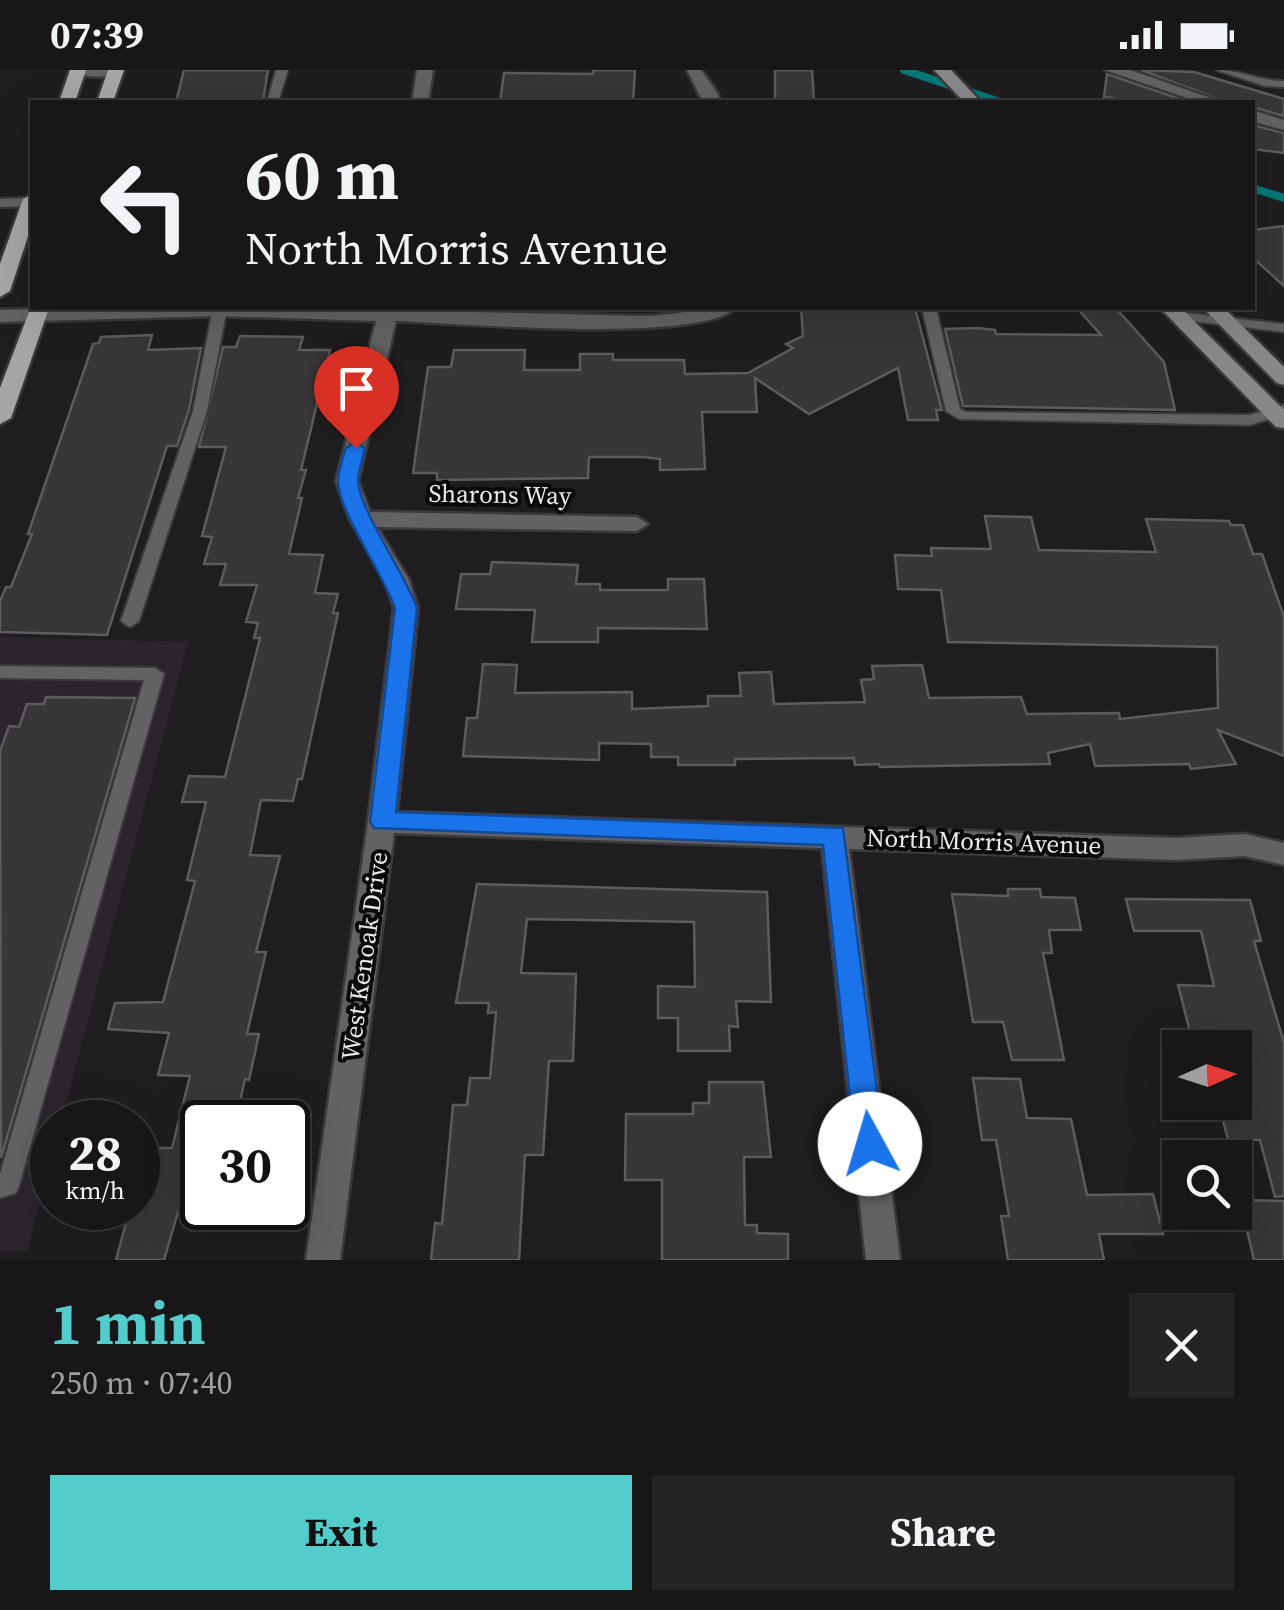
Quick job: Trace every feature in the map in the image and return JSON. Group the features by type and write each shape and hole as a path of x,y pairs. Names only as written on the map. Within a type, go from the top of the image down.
{"main road":[{"path":"67,100 78,70"},
{"path":"106,100 115,70"},
{"path":"942,70 971,100"},
{"path":"0,291 30,207"},
{"path":"0,418 38,311"},
{"path":"1174,312 1281,414"},
{"path":"1220,314 1284,380"}],"street":[{"path":"78,70 115,70"},
{"path":"420,100 425,70"},
{"path":"1112,70 1208,100"},
{"path":"694,72 711,100"},
{"path":"1255,116 1284,125"},
{"path":"0,316 38,311 129,310"},
{"path":"304,310 660,323 718,312"},
{"name":"West Kenoak Drive","path":"323,1260 382,822 406,608 397,580 361,519 348,482 388,311"},
{"name":"Sharons Way","path":"361,519 637,524"},
{"name":"North Morris Avenue","path":"382,822 1176,849 1250,845 1284,854"},
{"path":"834,835 883,1260"}],"lane":[{"path":"273,100 282,70"},
{"path":"1222,70 1268,84 1284,84"},
{"path":"0,203 30,201"},
{"path":"130,622 200,412 220,310"},
{"path":"929,310 953,411 964,416 1250,420 1281,414"},
{"path":"1174,312 1220,314 1284,328"},
{"path":"0,672 155,674 8,1186 0,1188"}],"shaded area":[{"path":"0,637 188,642 67,1100 30,1100 32,1230 27,1251 0,1251"}],"building":[{"path":"184,70 268,70 263,100 176,100"},
{"path":"593,70 635,70 633,100 500,100 504,73 593,74"},
{"path":"775,70 812,70 814,100 775,100"},
{"path":"1141,70 1194,72 1284,99 1284,116 1255,108 1255,100 1221,100"},
{"path":"1107,74 1183,100 1113,100 1104,97"},
{"path":"1255,126 1284,133 1284,153 1255,149"},
{"path":"1284,226 1284,286 1255,260 1255,230"},
{"path":"801,310 916,310 942,410 936,410 938,420 908,420 898,368 809,414 755,378 757,412 702,412 705,469 660,470 660,459 644,457 589,457 588,478 437,480 437,473 413,473 428,367 451,367 454,350 525,350 524,370 580,370 580,354 613,354 613,360 684,360 685,374 748,373 793,348 786,344 803,336"},
{"path":"1079,310 1117,310 1123,316 1164,362 1175,410 963,406 945,329 977,328 995,330 996,334 1101,335"},
{"path":"152,335 148,350 201,348 189,410 177,446 167,446 107,635 0,632 0,601 6,587 11,587 32,534 28,534 93,344 99,343 101,337"},
{"path":"240,336 303,337 299,350 330,350 301,470 306,470 289,554 323,555 315,593 338,594 333,613 338,613 302,779 298,779 293,801 261,800 250,855 280,856 256,952 266,952 247,1034 259,1034 249,1080 245,1079 240,1100 184,1100 190,1076 158,1075 169,1033 108,1029 115,1003 163,1002 195,881 187,880 206,802 182,802 189,776 225,777 260,638 254,638 258,623 246,622 257,585 220,585 226,564 204,564 212,537 202,536 226,447 199,447 223,347 236,347"},
{"path":"985,516 1031,517 1039,550 1156,552 1146,519 1229,521 1231,525 1243,525 1253,554 1262,554 1284,617 1284,756 1218,730 1236,764 1191,769 1189,764 1095,766 1090,744 1048,753 1050,764 880,767 855,765 854,758 735,759 735,765 678,765 678,757 651,757 651,744 599,743 599,760 463,756 467,718 477,718 483,664 517,665 515,693 632,692 632,709 708,706 708,696 741,696 739,673 771,672 774,704 865,702 861,680 874,679 872,666 922,665 929,698 1021,697 1027,714 1119,713 1120,719 1218,708 1217,647 948,642 941,590 898,589 895,555 932,556 931,548 991,549"},
{"path":"492,562 578,565 576,584 600,584 600,590 668,590 668,579 704,579 707,629 598,628 598,642 532,642 535,610 456,609 461,574 490,574"},
{"path":"46,697 135,698 1,1158 0,751 9,726 19,727 27,704 44,704"},
{"path":"477,884 767,892 771,1002 736,1001 738,1027 729,1026 730,1051 678,1051 678,1018 658,1018 658,986 695,987 694,922 527,919 521,973 576,974 573,1061 549,1061 543,1155 525,1155 519,1260 431,1260 435,1223 442,1224 453,1105 467,1105 470,1078 490,1078 496,1012 488,1013 489,1003 456,1003"},
{"path":"1008,889 1040,889 1041,897 1075,898 1081,930 1049,930 1052,953 1043,953 1064,1060 1012,1060 1003,1022 973,1022 952,894 1008,896"},
{"path":"1126,899 1250,900 1261,941 1254,941 1284,1043 1284,1196 1275,1197 1260,1140 1228,1139 1223,1120 1252,1120 1252,1030 1190,1030 1178,985 1214,986 1201,931 1134,931"},
{"path":"973,1078 1020,1079 1027,1118 1071,1119 1087,1195 1153,1194 1163,1234 1099,1234 1104,1260 1008,1260 1001,1216 1009,1216 996,1140 982,1140"},
{"path":"709,1082 763,1082 771,1157 744,1157 745,1225 757,1225 757,1233 788,1234 788,1260 662,1260 662,1180 625,1180 626,1114 693,1114 693,1103 709,1103"},
{"path":"180,1116 180,1205 164,1260 116,1260 124,1230 160,1230 160,1148 172,1148"},
{"path":"1252,1200 1284,1201 1284,1260 1254,1260 1247,1230 1252,1230"}],"waterway":[{"path":"904,70 994,100"},
{"path":"1255,189 1284,198"}],"route":[{"path":"356,448 348,482 361,519 397,580 406,608 382,822 834,835 870,1144"}]}
